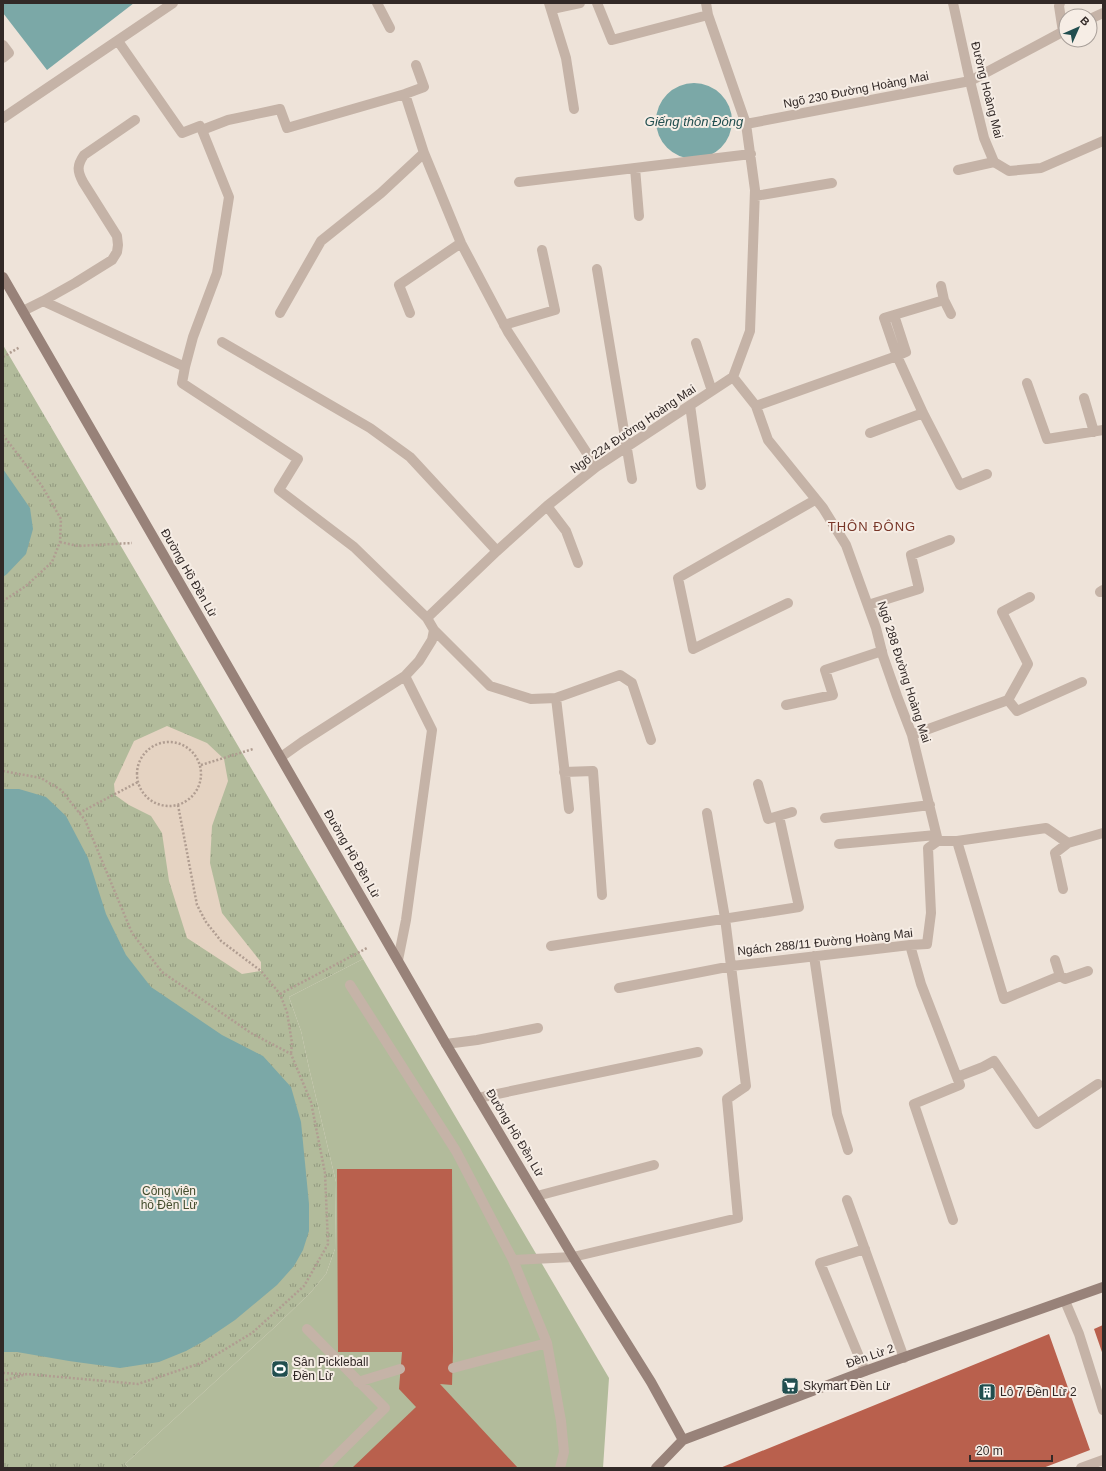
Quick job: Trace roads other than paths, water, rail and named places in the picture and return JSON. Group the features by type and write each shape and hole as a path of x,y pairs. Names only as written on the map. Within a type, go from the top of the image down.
{"street":[{"path":"3,118 173,3"},
{"path":"377,3 390,28"},
{"path":"574,109 566,58 551,6 580,3"},
{"path":"597,3 612,40 708,15"},
{"path":"706,3 708,15 746,124 755,196 750,331 733,377"},
{"name":"Đường Hoàng Mai","path":"953,3 984,138 994,162"},
{"name":"Ngõ 230 Đường Hoàng Mai","path":"746,124 970,81 1058,35"},
{"path":"118,41 182,133 200,126 229,197 217,273 193,337 182,383 298,459 279,490 354,547 427,618 434,630 490,686 532,699 556,698 620,675 632,683 651,740"},
{"path":"3,45 9,53 3,58"},
{"path":"202,130 228,120 280,109 287,128 405,94 424,87 416,65"},
{"path":"405,94 424,153 461,243 504,325 596,467"},
{"path":"23,311 75,283 112,260 117,252 117,236 83,182 78,173 78,168 84,155 134,120"},
{"path":"958,170 994,162 1009,171 1041,168 1103,141"},
{"path":"280,313 321,242 381,193 424,153"},
{"path":"519,182 750,154"},
{"path":"635,168 639,216"},
{"path":"755,196 832,183"},
{"path":"410,313 399,286 461,243"},
{"path":"504,325 555,310 542,250"},
{"path":"597,269 632,480"},
{"name":"Đường Hồ Đền Lừ","path":"3,277 446,1044 573,1257 651,1382 683,1440"},
{"path":"940,286 944,300 951,314"},
{"path":"756,406 906,352 894,314 944,300"},
{"path":"42,301 185,367"},
{"path":"222,342 370,428 410,456 496,551"},
{"path":"696,342 712,391"},
{"path":"897,356 923,413 960,485 987,474"},
{"name":"Ngõ 224 Đường Hoàng Mai","path":"427,618 496,551 547,506 596,467 733,377"},
{"name":"Ngõ 288 Đường Hoàng Mai","path":"733,377 756,406 768,440 823,508 846,545 876,628 897,696 912,735 937,838"},
{"path":"1027,383 1047,439 1099,431 1084,398"},
{"path":"690,405 701,485"},
{"path":"870,433 923,413"},
{"path":"788,603 693,649 678,578 815,500"},
{"path":"547,506 566,531 578,563"},
{"path":"868,605 919,589 911,555 950,540"},
{"path":"912,735 1008,700 1028,664 1002,612 1030,597"},
{"path":"281,757 405,676 419,661 432,640 434,630"},
{"path":"786,705 833,695 825,670 882,651"},
{"path":"398,960 406,920 432,730 405,676"},
{"path":"1008,700 1017,711 1082,682"},
{"path":"556,698 568,809"},
{"path":"564,772 593,771 602,895"},
{"path":"758,784 768,819 792,812"},
{"path":"825,818 930,806"},
{"path":"513,1260 573,1257 738,1218 727,1098 746,1086 732,966 707,813"},
{"path":"550,946 799,907 779,816"},
{"path":"839,844 937,838 957,841 1046,828 1068,843"},
{"path":"1063,888 1056,853 1068,843 1103,833"},
{"name":"Ngách 288/11 Đường Hoàng Mai","path":"619,988 732,966 927,944 930,913 928,848 937,838"},
{"path":"957,841 1004,999 1060,976"},
{"path":"910,945 921,984 960,1085 914,1104 953,1220"},
{"path":"814,956 837,1114 848,1150"},
{"path":"1055,960 1060,976 1065,979 1088,971"},
{"path":"350,985 456,1151 513,1260 547,1343 561,1421 564,1452 560,1468"},
{"path":"446,1044 477,1040 538,1028"},
{"path":"478,1098 698,1052"},
{"path":"957,1077 994,1061 1037,1124 1098,1084"},
{"path":"537,1196 654,1165"},
{"path":"847,1200 904,1358"},
{"path":"865,1249 820,1263 865,1371"},
{"name":"Đền Lừ 2","path":"656,1468 683,1440 865,1371 1103,1287"},
{"path":"1065,1301 1079,1334 1103,1410"},
{"path":"307,1329 385,1408 324,1468"},
{"path":"453,1368 547,1343"},
{"path":"358,1382 400,1369"},
{"path":"1081,1468 1103,1460"}],"water":[{"path":"3,3 134,3 47,70 3,13"},
{"name":"Giếng thôn Đông","path":"687,83 701,83 715,89 726,100 732,114 732,128 729,136 721,148 715,153 701,159 687,159 673,153 662,142 656,128 656,114 662,100 673,89"},
{"path":"3,469 30,508 33,529 26,554 3,577"},
{"path":"3,789 19,789 46,797 66,816 88,858 106,914 126,955 151,987 222,1035 263,1056 291,1087 301,1122 309,1204 309,1231 303,1250 294,1266 277,1285 235,1320 186,1351 159,1362 120,1368 17,1352 3,1352"}],"place":[{"name":"Sân Pickleball Đền Lừ","path":"280,1369"},
{"name":"Skymart Đền Lừ","path":"790,1386"},
{"name":"Lô 7 Đền Lừ 2","path":"987,1392"}],"district":[{"name":"THÔN ĐÔNG","path":"872,526"}],"park label":[{"name":"Công viên hồ Đền Lừ","path":"169,1198"}]}
